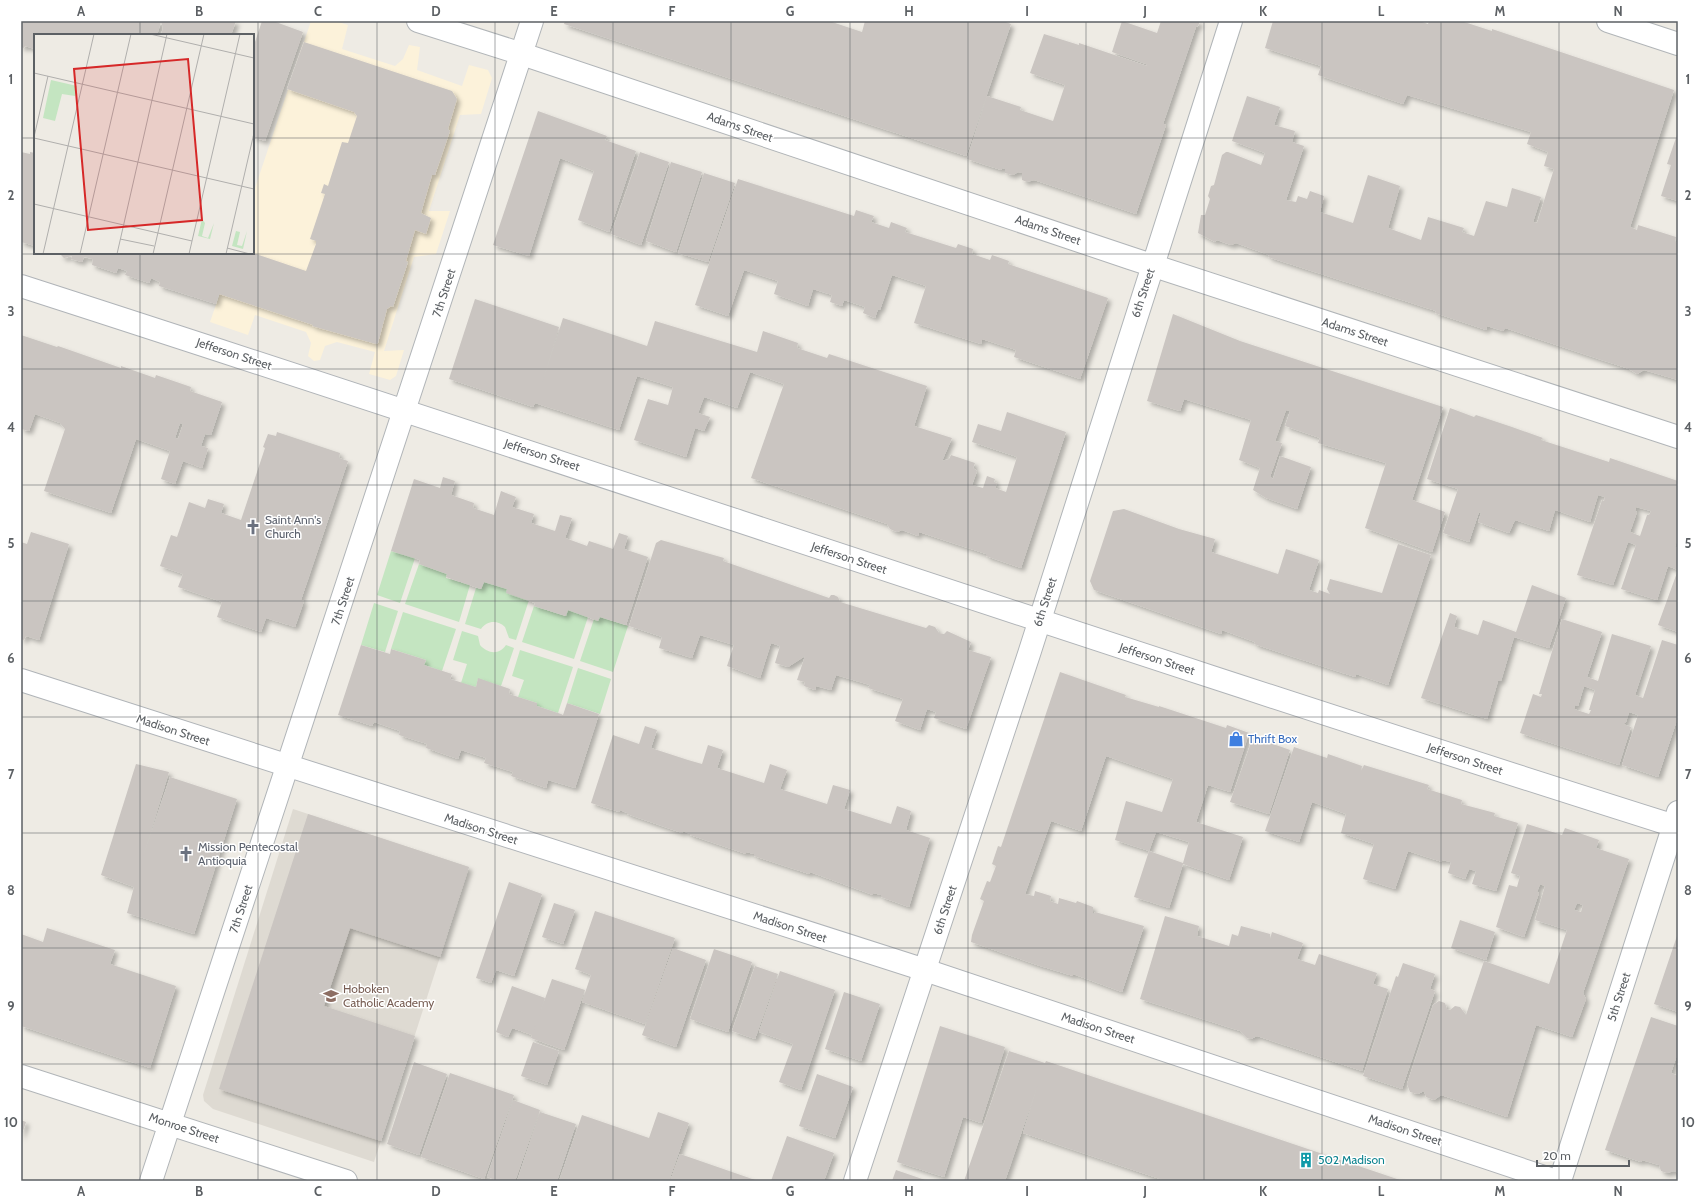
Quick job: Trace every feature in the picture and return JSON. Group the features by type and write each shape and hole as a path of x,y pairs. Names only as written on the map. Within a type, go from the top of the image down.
{"street":[{"name":"Adams Street","path":"418,21 522,54 1152,265 1678,437"},
{"name":"7th Street","path":"151,1181 406,410 532,21"},
{"name":"6th Street","path":"855,1181 1039,621 1231,21"},
{"path":"1608,21 1678,44"},
{"name":"Jefferson Street","path":"21,286 406,410 1039,621 1676,822"},
{"name":"Madison Street","path":"21,680 288,767 925,970 1556,1181"},
{"name":"5th Street","path":"1560,1181 1676,822"},
{"name":"Monroe Street","path":"21,1076 346,1181"}],"shaded area":[{"path":"311,21 335,21 348,25 342,49 395,66 403,59 409,45 420,47 417,70 462,86 469,65 488,70 492,78 481,114 460,115 429,211 450,211 436,254 414,257 384,351 404,350 396,376 390,380 369,374 375,352 337,342 325,346 320,360 314,361 308,356 311,343 306,332 255,315 248,335 210,322 234,254 254,254 254,191"},
{"name":"Hoboken Catholic Academy","path":"293,809 469,867 374,1162 213,1109 204,1101 203,1095"}],"green space":[{"path":"391,551 415,558 400,603 377,595"},
{"path":"419,564 447,574 446,578 470,585 459,622 405,604"},
{"path":"484,582 507,589 529,600 516,640 509,638 505,627 496,622 486,624 481,629 465,624 476,588 481,589"},
{"path":"374,603 398,611 385,652 361,645"},
{"path":"534,606 565,616 568,610 588,617 574,659 522,642"},
{"path":"403,612 456,629 442,671 424,665 426,660 391,649"},
{"path":"600,617 628,626 613,672 580,661 594,619"},
{"path":"462,631 478,636 480,645 490,652 497,652 506,645 514,648 501,686 478,679 476,687 461,683 467,664 453,660"},
{"path":"520,650 573,667 558,713 537,706 537,703 518,697 524,680 512,676"},
{"path":"578,668 611,679 600,714 567,703"}],"building":[{"path":"21,21 236,21 231,34 161,34 163,28 161,22 157,34 34,34 34,49 25,46 24,48 21,47"},
{"path":"262,21 273,21 303,32 265,141 254,137 254,45"},
{"path":"565,21 829,21 862,32 865,21 1003,21 1011,24 966,156 564,24"},
{"path":"1122,21 1157,33 1161,21 1200,21 1196,27 1163,124 1166,125 1136,214 1034,180 1027,182 1022,180 1022,173 1018,172 1013,175 1005,173 1005,169 1002,168 1001,170 967,159 987,96 1021,107 1020,110 1053,121 1065,85 1030,73 1044,34 1079,45 1079,43 1147,66 1146,64 1112,52"},
{"path":"1273,21 1419,21 1428,24 1429,21 1461,21 1492,31 1492,29 1674,90 1630,227 1637,230 1638,225 1676,237 1675,242 1678,243 1678,380 1644,370 1637,374 1629,369 1505,328 1503,331 1487,326 1486,330 1435,313 1436,311 1268,257 1269,255 1236,243 1231,245 1217,240 1215,242 1198,233 1201,215 1205,215 1210,199 1208,196 1211,186 1214,185 1222,155 1228,152 1261,165 1265,153 1232,141 1247,96 1280,107 1274,125 1295,131 1292,142 1304,146 1286,200 1296,202 1298,196 1307,199 1310,191 1324,196 1320,212 1353,223 1368,175 1400,186 1388,228 1421,240 1428,217 1464,228 1462,232 1474,236 1486,201 1507,207 1512,188 1541,197 1533,222 1537,223 1554,169 1544,166 1548,152 1527,144 1531,132 1407,95 1403,104 1318,75 1321,66 1265,48"},
{"path":"304,42 452,91 457,99 448,129 450,131 435,175 432,175 421,213 431,218 426,234 415,230 406,261 408,262 393,307 391,306 387,309 378,343 376,344 312,326 313,325 219,294 216,304 159,286 160,282 151,278 149,283 125,275 127,271 118,268 116,273 92,265 93,259 84,257 82,262 71,259 72,256 64,258 60,254 254,253 306,271 316,244 316,241 310,239 325,194 321,193 324,184 328,186 342,142 348,143 357,116 354,112 287,89"},
{"path":"538,111 607,136 605,140 636,151 609,232 578,220 594,171 560,158 529,256 493,245"},
{"path":"1678,132 1678,201 1661,196 1671,165 1667,164"},
{"path":"21,152 30,154 30,152 34,153 34,246 21,242"},
{"path":"640,152 669,162 641,245 611,234"},
{"path":"671,162 702,172 676,252 646,241"},
{"path":"704,173 735,183 708,262 678,253"},
{"path":"738,179 854,216 856,210 874,216 871,222 889,228 891,222 907,228 905,232 956,248 958,244 973,249 972,254 990,260 992,255 1009,261 1008,264 1108,298 1080,379 1014,357 1016,350 982,339 981,344 914,323 926,286 892,275 880,310 878,309 875,318 863,313 865,307 844,300 842,306 830,302 832,295 813,289 808,306 774,294 778,281 744,270 728,316 695,305"},
{"path":"475,299 559,327 542,384 563,318 647,346 655,321 757,352 763,331 798,343 797,348 827,358 829,354 927,386 914,426 952,438 942,461 949,459 951,455 975,463 973,468 977,471 972,485 983,488 987,476 995,479 994,482 997,483 995,488 1006,492 1017,457 972,442 978,424 1001,431 1007,412 1066,432 1021,568 986,556 986,554 919,532 918,536 902,530 897,532 890,529 887,524 751,478 784,384 750,372 737,408 704,397 698,413 710,417 704,431 695,428 686,457 634,440 648,399 668,405 673,387 637,376 619,430 535,403 533,407 449,379"},
{"path":"1173,314 1240,341 1443,407 1412,500 1445,512 1432,552 1365,528 1386,463 1318,443 1320,438 1285,426 1290,411 1286,410 1275,441 1282,443 1270,477 1273,479 1280,456 1311,467 1297,509 1266,498 1253,490 1260,468 1239,460 1251,420 1184,399 1180,411 1147,401"},
{"path":"21,335 121,368 121,366 155,378 156,375 191,387 190,391 222,402 211,435 205,434 201,446 208,448 202,468 183,461 175,484 161,479 170,451 136,439 111,513 44,491 65,429 60,423 35,414 29,431 21,429","holes":["180,423 183,424 178,439 175,438"]},
{"path":"1450,408 1474,417 1476,415 1512,427 1543,438 1541,440 1609,462 1610,458 1678,481 1678,537 1675,547 1678,548 1678,570 1668,566 1657,600 1621,589 1636,545 1628,542 1613,585 1577,575 1602,500 1604,501 1605,497 1598,495 1590,522 1555,510 1549,531 1515,520 1509,533 1478,522 1481,513 1479,512 1469,542 1443,533 1458,489 1427,479","holes":["1636,507 1651,511 1649,515 1647,515 1640,536 1630,532 1637,512 1635,511"]},
{"name":"Saint Ann's Church","path":"277,432 340,453 339,458 348,461 301,600 304,601 295,627 266,618 261,632 217,617 222,602 178,587 183,574 160,566 171,535 177,537 189,502 205,508 208,499 224,504 221,513 241,520 265,448 263,447 268,434 276,436"},
{"path":"443,477 455,481 451,495 474,503 473,508 494,515 501,491 516,497 512,507 534,514 531,523 555,531 560,515 572,518 565,538 587,546 589,541 613,549 619,533 628,536 624,549 648,557 626,625 600,617 598,621 568,610 566,616 534,606 535,603 506,593 507,589 484,582 481,589 446,577 447,574 419,564 420,560 391,551 414,479 440,488"},
{"path":"1124,509 1179,529 1215,539 1211,552 1278,574 1286,549 1319,560 1309,590 1318,593 1319,590 1330,594 1327,589 1330,579 1382,593 1398,544 1431,555 1388,685 1356,674 1355,677 1254,644 1255,642 1222,630 1221,634 1094,590 1090,581 1113,511"},
{"path":"31,532 69,544 39,640 26,636 24,640 21,639 21,542 27,544"},
{"path":"661,540 724,558 723,561 829,598 831,595 834,595 838,597 840,602 926,628 929,625 935,627 939,633 944,634 947,631 971,642 968,650 991,657 966,729 934,718 936,712 927,709 920,730 895,721 903,699 868,688 870,685 836,675 831,690 816,686 815,690 804,686 805,682 797,680 805,656 788,667 775,663 780,646 771,643 760,678 727,666 734,645 700,635 692,658 659,648 662,637 629,626 656,543"},
{"path":"1678,570 1678,632 1658,625"},
{"path":"1532,585 1566,598 1549,648 1514,637 1501,681 1498,681 1487,719 1421,698 1450,613 1457,616 1454,627 1478,635 1483,620 1516,632"},
{"path":"1562,619 1602,632 1587,677 1598,681 1612,634 1651,646 1635,695 1643,698 1662,640 1678,645 1678,717 1658,777 1622,765 1638,715 1629,712 1626,722 1623,724 1631,727 1619,765 1520,733 1533,694 1541,697 1542,694 1539,694","holes":["1584,686 1595,690 1589,714 1574,709 1575,705 1578,706"]},
{"path":"361,645 390,654 391,649 426,660 424,665 452,674 450,679 476,687 478,678 510,689 509,694 537,703 537,706 563,715 567,703 599,714 575,788 548,780 546,788 511,776 513,772 484,763 486,758 461,750 458,759 426,748 427,744 399,735 400,731 374,722 372,726 338,715"},
{"path":"1060,672 1126,695 1125,697 1159,706 1226,728 1227,725 1249,733 1230,792 1208,785 1196,822 1243,837 1229,880 1183,864 1169,908 1134,897 1149,851 1115,840 1126,801 1162,812 1173,779 1106,756 1081,831 1051,821 1025,894 1034,896 1035,891 1051,896 1050,901 1058,904 1059,898 1076,903 1077,901 1093,907 1093,915 1095,912 1144,926 1122,992 1073,974 1073,976 1037,965 971,942 984,901 980,899 987,881 990,882 996,866 992,864 998,846 1001,847","holes":["1156,832 1189,842 1183,863 1149,851"]},
{"path":"645,726 657,730 651,748 688,760 702,764 708,745 723,750 717,768 764,783 770,764 787,770 780,789 827,804 833,785 850,790 844,809 891,824 897,806 911,811 906,830 930,838 909,907 881,897 881,895 873,893 873,895 810,872 809,874 754,856 754,854 746,852 746,854 690,835 683,831 682,833 627,814 620,810 619,812 591,803 613,735 639,744"},
{"path":"1253,737 1290,750 1269,814 1230,802"},
{"path":"1294,747 1327,758 1328,754 1362,766 1361,771 1364,765 1429,785 1427,789 1462,800 1461,804 1495,813 1494,816 1518,823 1496,891 1472,884 1476,871 1469,869 1465,879 1448,873 1451,862 1442,860 1442,862 1408,851 1395,889 1363,879 1374,844 1341,833 1346,814 1312,802 1299,842 1265,831"},
{"path":"136,764 169,772 143,857 170,777 237,799 194,934 127,913 134,887 101,875"},
{"name":"Hoboken Catholic Academy","path":"308,814 469,867 440,957 350,928 324,1006 415,1036 381,1141 219,1089"},
{"path":"1527,824 1562,835 1565,828 1599,840 1596,848 1629,859 1583,993 1586,999 1572,1037 1536,1025 1507,1117 1441,1095 1434,1100 1426,1097 1424,1091 1418,1094 1410,1092 1407,1084 1433,1005 1439,1001 1445,1003 1447,1009 1450,1010 1455,1006 1460,1007 1466,1015 1484,961 1549,984 1567,930 1535,920 1545,886 1540,884 1537,892 1539,893 1524,937 1496,927 1509,885 1517,887 1520,876 1511,873","holes":["1577,903 1583,905 1581,912 1574,910"]},
{"path":"509,882 542,894 514,976 496,970 491,983 476,978"},
{"path":"554,903 575,910 563,944 542,937"},
{"path":"595,911 675,938 645,1024 582,1002 591,975 575,969"},
{"path":"1165,916 1199,926 1197,936 1229,946 1232,934 1238,936 1241,926 1270,934 1270,939 1272,932 1303,943 1297,959 1315,965 1319,954 1377,973 1373,984 1388,989 1362,1071 1257,1036 1251,1039 1247,1038 1240,1031 1140,999"},
{"path":"1460,920 1495,932 1486,960 1451,948"},
{"path":"47,928 115,950 110,964 176,986 150,1068 21,1026 21,934 43,942"},
{"path":"1678,933 1678,1012 1654,1004"},
{"path":"673,948 706,960 676,1047 642,1035"},
{"path":"714,949 752,962 728,1032 690,1019"},
{"path":"1403,963 1435,974 1430,989 1435,991 1402,1089 1363,1076 1396,976 1398,977"},
{"path":"755,966 778,974 755,1039 732,1031"},
{"path":"780,971 835,990 801,1090 779,1082 793,1044 759,1032"},
{"path":"552,979 585,990 564,1050 531,1038"},
{"path":"512,986 545,998 532,1035 512,1028 508,1037 496,1032"},
{"path":"844,992 880,1004 861,1061 825,1049"},
{"path":"1651,1017 1678,1026 1678,1052 1671,1073 1678,1076 1678,1173 1674,1171 1667,1173 1661,1171 1659,1165 1642,1160 1641,1162 1605,1150"},
{"path":"940,1026 1005,1047 981,1123 963,1117 944,1177 897,1162"},
{"path":"533,1042 559,1051 547,1085 521,1076"},
{"path":"1009,1051 1045,1063 1046,1061 1403,1181 1166,1181 1023,1133 1038,1084 1005,1181 964,1181"},
{"path":"414,1062 447,1074 419,1155 387,1144"},
{"path":"450,1073 514,1095 484,1179 421,1157"},
{"path":"817,1074 853,1087 835,1138 799,1126"},
{"path":"513,1100 540,1110 515,1181 499,1181 487,1177"},
{"path":"540,1112 576,1124 557,1181 517,1181"},
{"path":"658,1112 689,1123 669,1181 559,1181 582,1115 649,1138"},
{"path":"21,1120 26,1122 21,1137"},
{"path":"787,1136 834,1153 824,1181 771,1181"},
{"path":"680,1154 758,1181 670,1181"},
{"path":"896,1170 928,1181 892,1181"}],"place":[{"name":"Saint Ann's Church","path":"253,527"},
{"name":"Thrift Box","path":"1236,739"},
{"name":"Mission Pentecostal Antioquia","path":"186,854"},
{"name":"Hoboken Catholic Academy","path":"331,996"},
{"name":"502 Madison","path":"1306,1160"}]}
